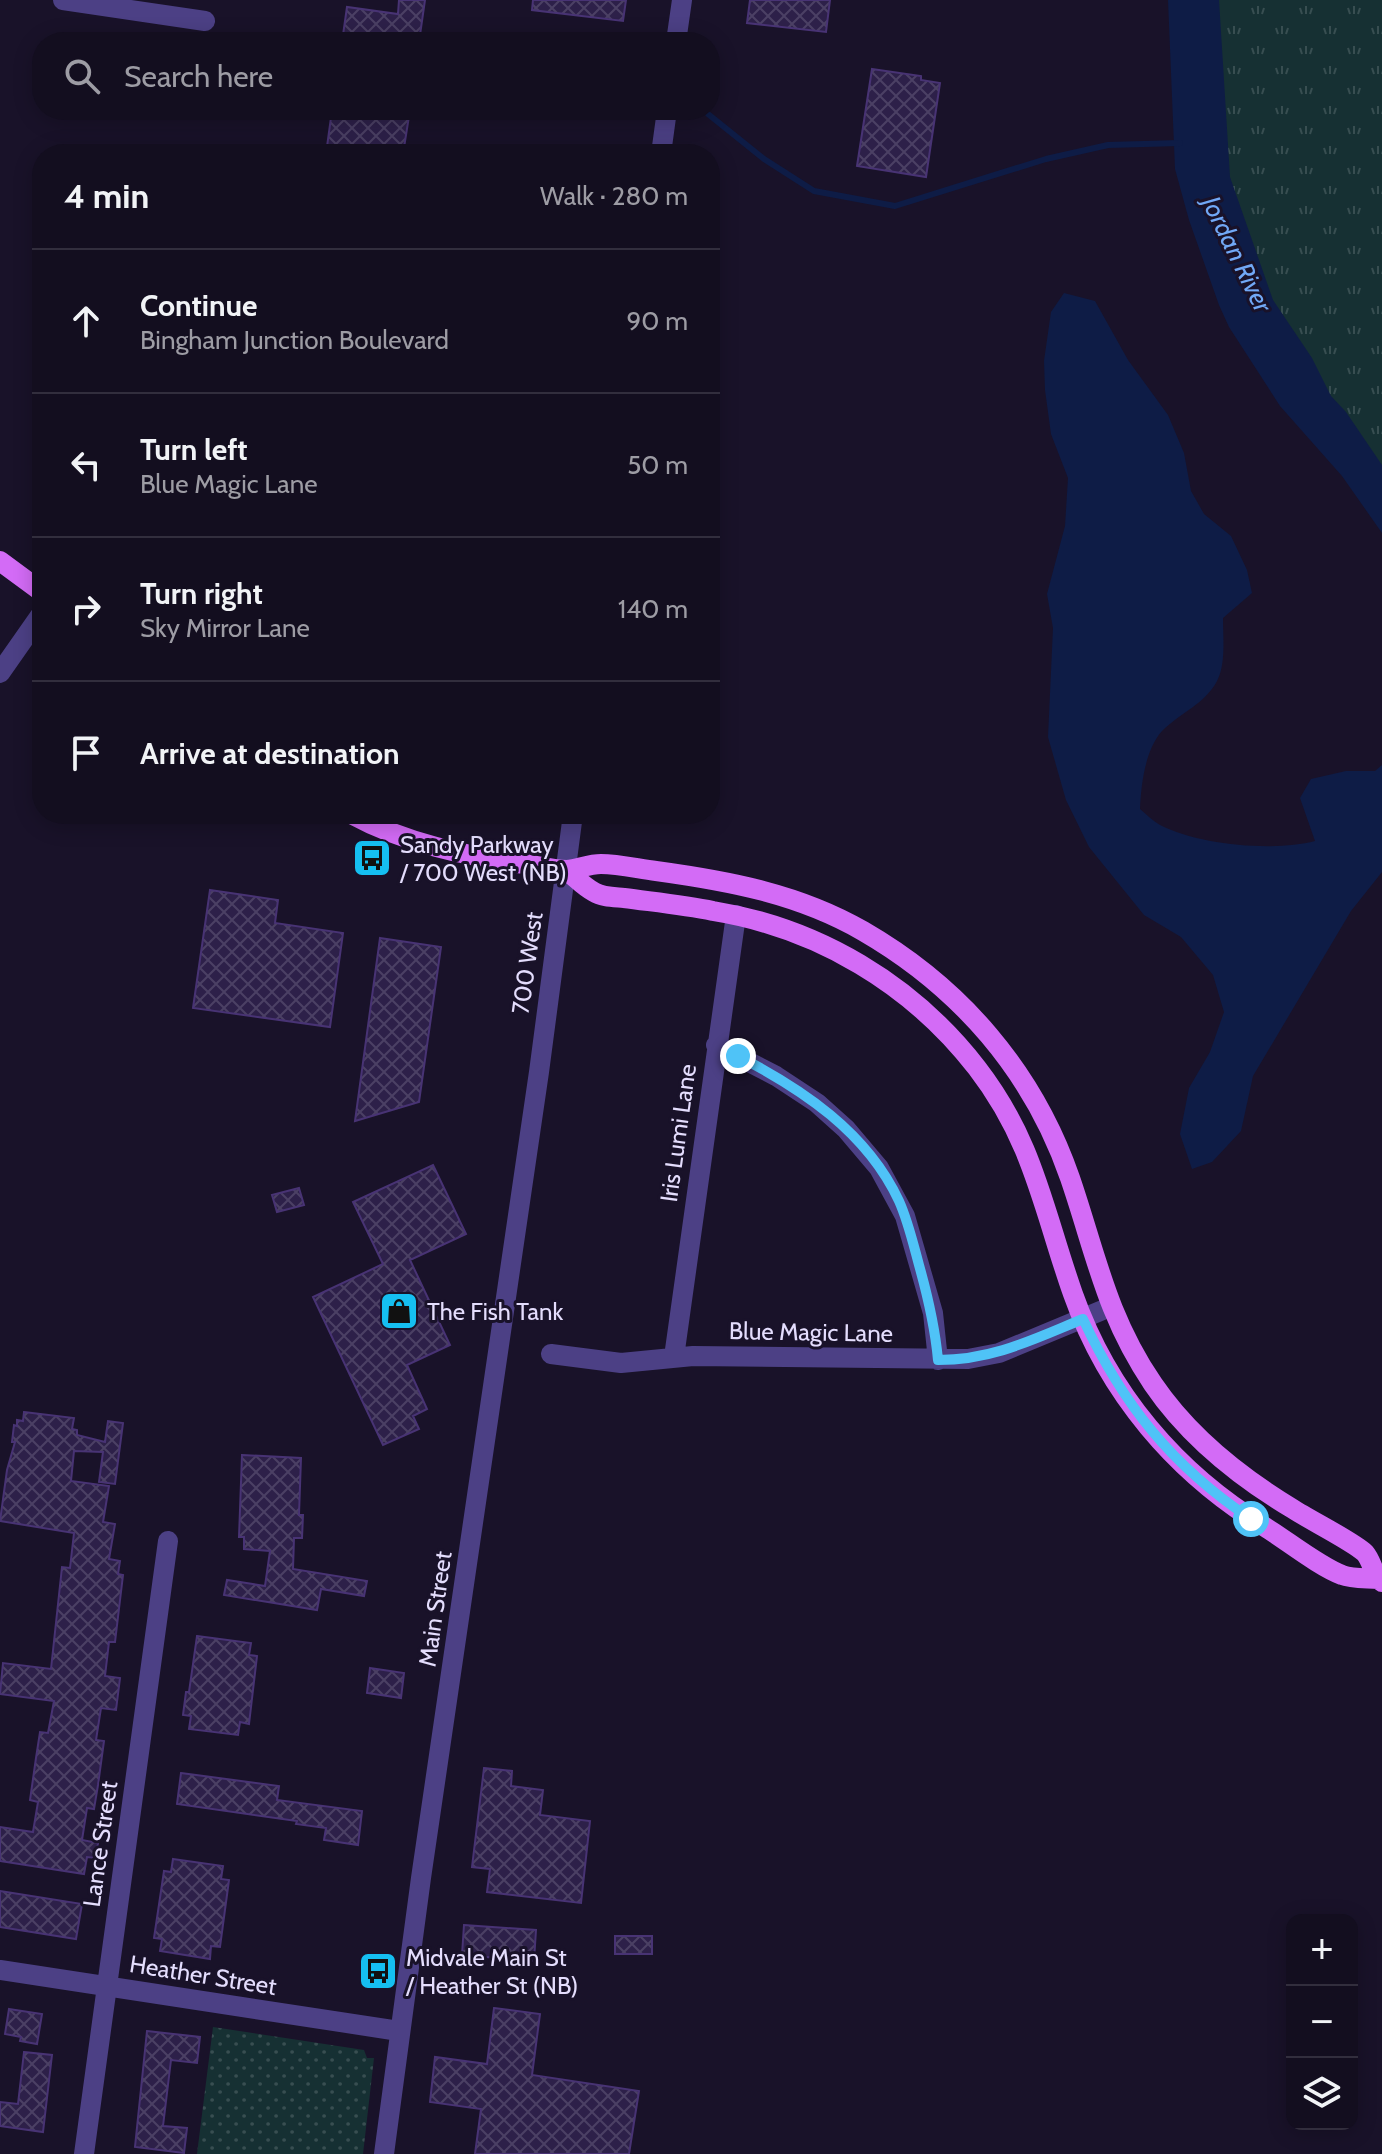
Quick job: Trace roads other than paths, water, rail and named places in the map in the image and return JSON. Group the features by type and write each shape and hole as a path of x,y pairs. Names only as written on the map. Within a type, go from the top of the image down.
{"main road":[{"path":"0,561 32,585"},
{"path":"369,824 455,852 566,870 600,864 743,884 817,909 859,929 928,973 991,1036 1038,1106 1068,1174 1110,1307 1154,1386 1190,1430 1252,1483 1365,1553 1380,1581"},
{"path":"566,870 596,894 736,915 784,928 863,966 915,1003 961,1047 997,1097 1027,1151 1083,1319 1109,1372 1164,1447 1192,1475 1251,1519 1343,1576 1380,1581"}],"street":[{"path":"63,0 205,21"},
{"path":"677,32 682,0"},
{"path":"662,144 666,120"},
{"path":"0,673 32,627"},
{"name":"700 West","path":"539,1072 572,824"},
{"name":"Iris Lumi Lane","path":"674,1357 736,915"},
{"path":"716,1045 776,1076 817,1103 846,1129 879,1168 905,1216 933,1313 938,1360"},
{"name":"Main Street","path":"384,2154 399,2031 539,1072"},
{"name":"Blue Magic Lane","path":"551,1354 621,1363 674,1357 968,1359 999,1353 1110,1307"},
{"name":"Lance Street","path":"84,2154 168,1541"},
{"name":"Heather Street","path":"0,1970 399,2031"}],"water":[{"name":"Jordan River","path":"1168,0 1219,0 1230,177 1273,300 1312,358 1331,396 1346,412 1382,465 1382,533 1342,476 1280,406 1229,327 1219,305 1175,169"},
{"path":"1064,293 1095,301 1128,360 1168,415 1184,453 1191,491 1204,514 1231,536 1247,570 1252,593 1223,618 1222,667 1212,689 1156,739 1143,779 1140,809 1160,825 1215,842 1279,846 1315,841 1300,798 1311,779 1346,771 1375,771 1382,765 1382,872 1351,911 1253,1076 1241,1131 1212,1162 1192,1169 1180,1134 1189,1088 1210,1052 1224,1012 1213,975 1181,937 1144,915 1089,847 1066,800 1048,737 1053,628 1047,594 1065,526 1068,478 1051,434 1044,361 1051,312"}],"waterway":[{"path":"715,120 764,159 814,191 895,206 1046,159 1108,145 1180,143"}],"place":[{"name":"Sandy Parkway / 700 West (NB)","path":"372,858"},
{"name":"The Fish Tank","path":"399,1311"},
{"name":"Midvale Main St / Heather St (NB)","path":"378,1971"}]}
